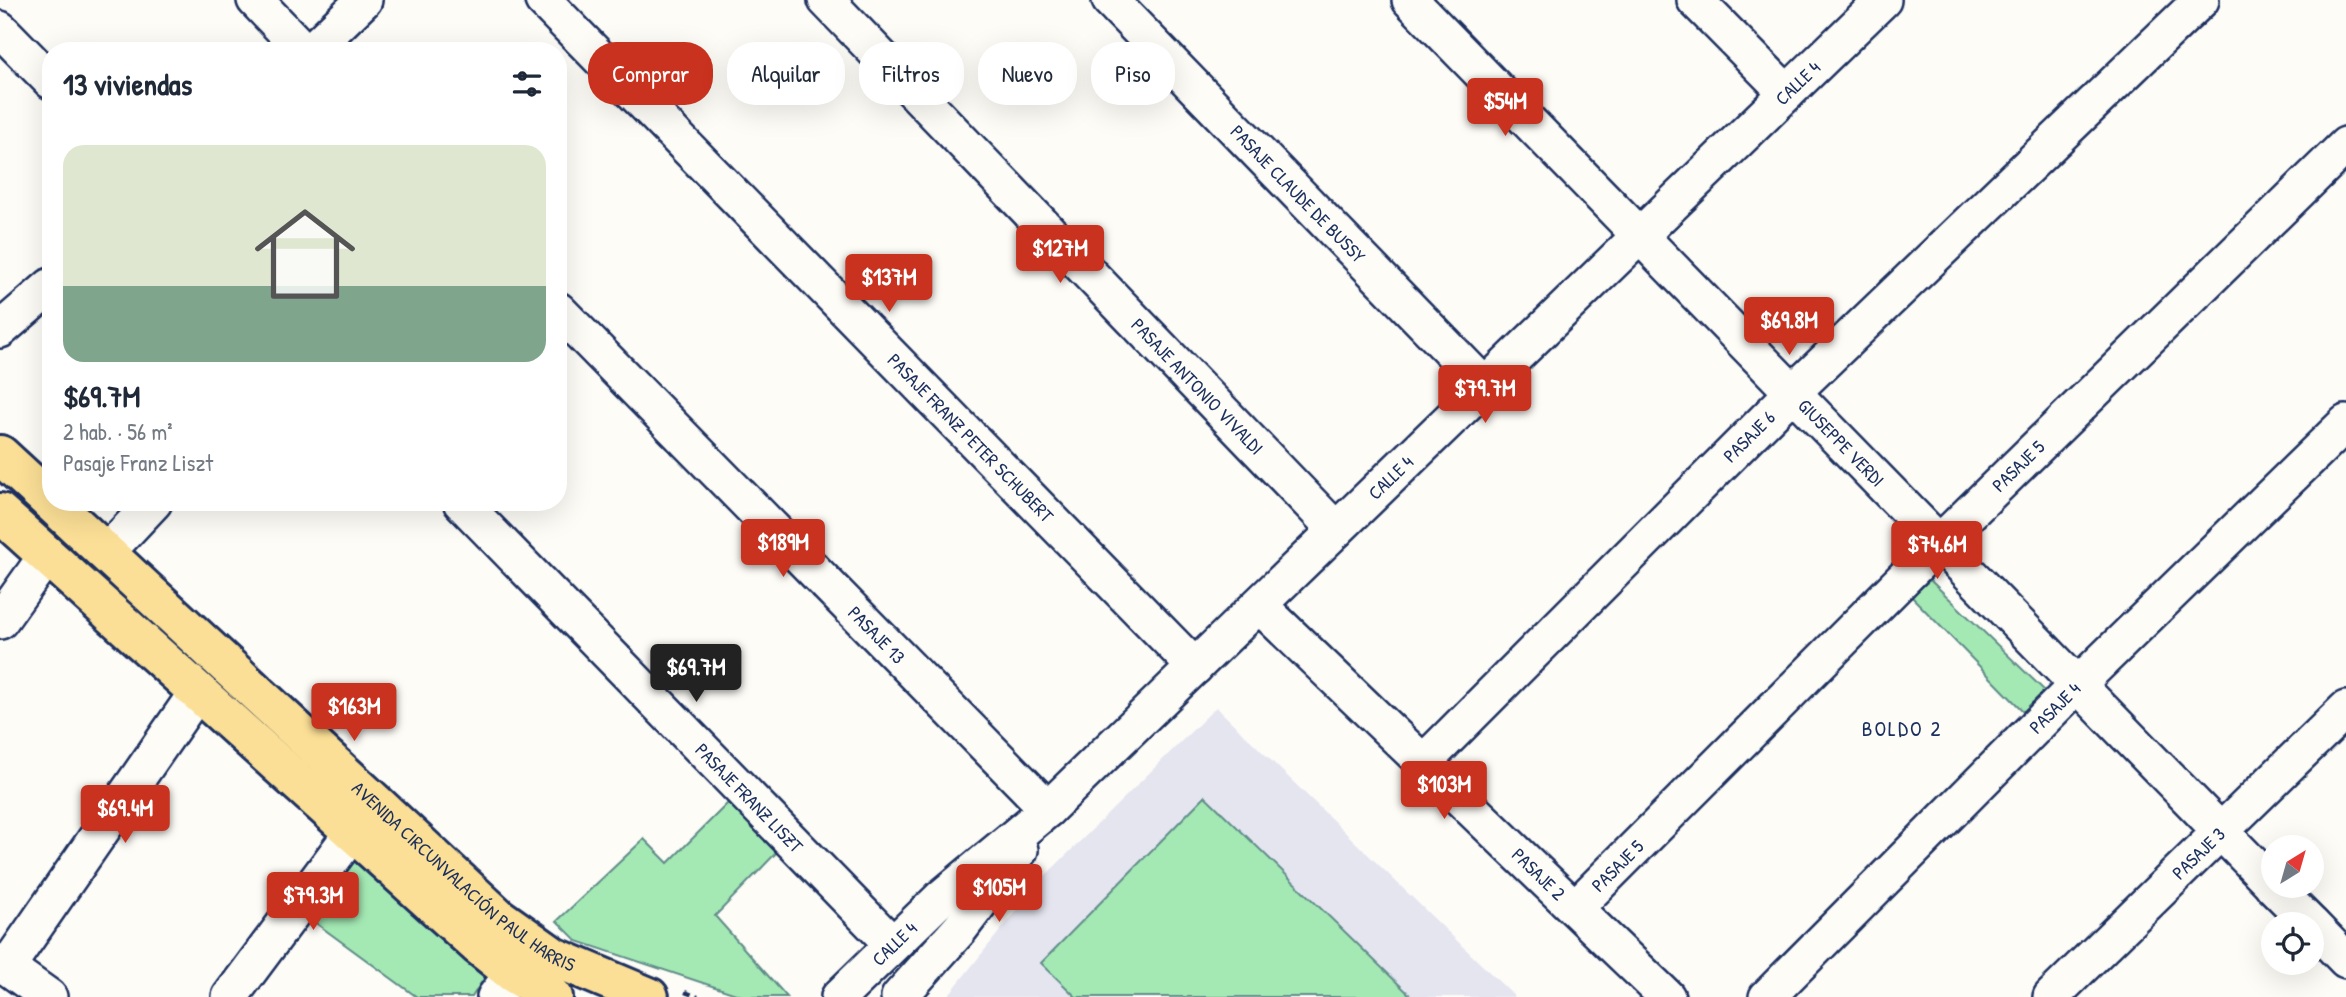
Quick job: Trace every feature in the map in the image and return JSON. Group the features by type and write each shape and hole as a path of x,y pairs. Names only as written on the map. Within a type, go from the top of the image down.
{"main road":[{"name":"AVENIDA CIRCUNVALACIÓN PAUL HARRIS","path":"0,455 42,494"},
{"name":"AVENIDA CIRCUNVALACIÓN PAUL HARRIS","path":"61,511 499,918 554,957 649,997"},
{"name":"AVENIDA CIRCUNVALACIÓN PAUL HARRIS","path":"0,513 478,945 504,985 553,997"}],"street":[{"path":"255,0 295,42"},
{"path":"321,42 364,0"},
{"name":"PASAJE FRANZ PETER SCHUBERT","path":"543,0 1195,667"},
{"name":"PASAJE ANTONIO VIVALDI","path":"826,0 1336,530"},
{"name":"PASAJE CLAUDE DE BUSSY","path":"1110,0 1485,386"},
{"name":"GIUSEPPE VERDI","path":"1410,0 2261,873"},
{"path":"1695,0 1787,93"},
{"name":"CALLE 4","path":"839,997 941,898 1048,809 1883,0"},
{"name":"PASAJE 6","path":"1424,762 1792,393 2201,0"},
{"path":"0,29 42,72"},
{"name":"PASAJE 5","path":"1575,908 1939,543 2346,145"},
{"path":"0,330 42,294"},
{"name":"PASAJE 13","path":"567,319 1048,809"},
{"name":"PASAJE 4","path":"1767,997 2077,685 2346,423"},
{"path":"106,553 146,511"},
{"name":"PASAJE FRANZ LISZT","path":"470,511 892,944"},
{"path":"0,621 47,555"},
{"name":"PASAJE 2","path":"1259,605 1667,997"},
{"path":"49,997 3,964 198,691"},
{"name":"PASAJE 3","path":"2051,997 2346,709"},
{"name":"CALLE 4","path":"899,997 989,893 1048,809"},
{"path":"230,997 352,833"},
{"name":"GIUSEPPE VERDI","path":"2286,898 2299,912"},
{"name":"GIUSEPPE VERDI","path":"2324,937 2346,960"}],"shaded area":[{"path":"1216,707 1515,997 947,997 1040,881"}],"green space":[{"path":"1930,580 2045,691 2025,713 1911,596"},
{"path":"1205,796 1412,997 1076,997 1041,963"},
{"path":"728,803 778,851 715,916 787,997 745,997 577,941 557,921 644,839 668,863"},
{"path":"350,847 488,972 472,997 417,997 302,913"}],"district":[{"name":"BOLDO 2","path":"1902,728"}]}
